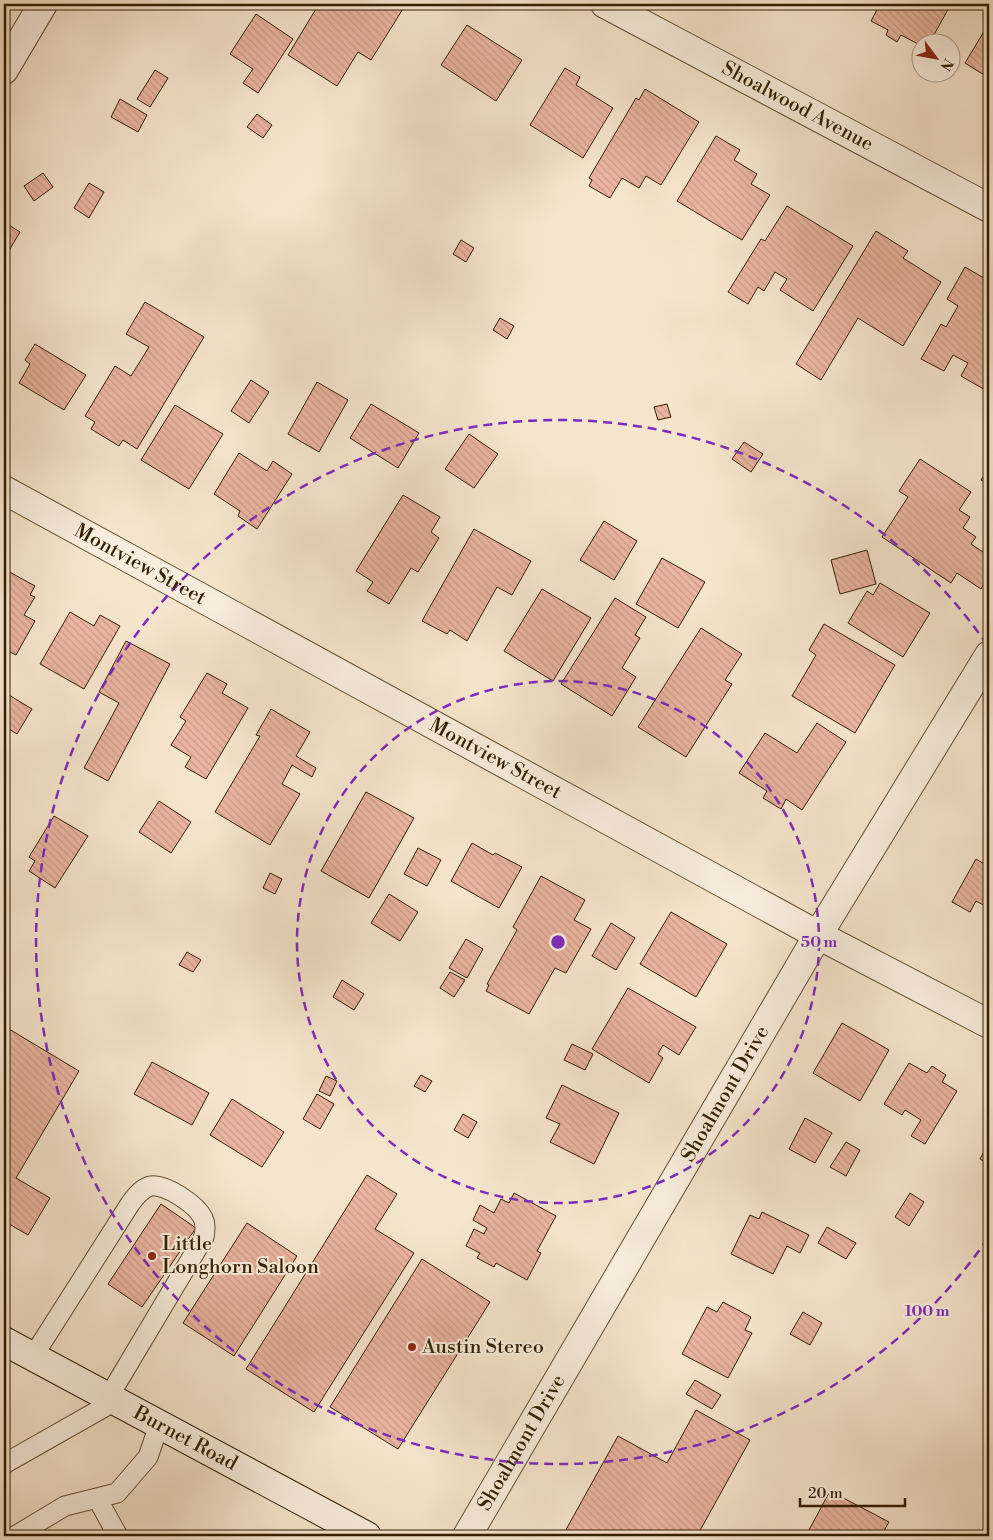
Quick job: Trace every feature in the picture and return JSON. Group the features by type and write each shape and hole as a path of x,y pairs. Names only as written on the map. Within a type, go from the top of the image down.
{"street":[{"path":"4,70 43,4"},
{"name":"Shoalwood Avenue","path":"605,4 989,208"},
{"name":"Montview Street","path":"4,490 818,935 989,1024"},
{"name":"Shoalmont Drive","path":"467,1536 818,935 989,655"},
{"name":"Burnet Road","path":"4,1341 32,1358 367,1536"}],"lane":[{"path":"4,1464 111,1399 204,1237 206,1226 202,1216 194,1207 175,1193 164,1188 151,1186 140,1192 130,1204 32,1358"},
{"path":"15,1536 65,1506 117,1493 148,1457 159,1425"},
{"path":"98,1498 118,1536"}],"building":[{"path":"319,4 406,4 371,60 358,52 337,86 288,55"},
{"path":"880,4 951,4 936,32 910,32 910,40 901,35 897,42 886,35 888,30 871,21"},
{"path":"256,14 293,39 258,93 243,83 253,69 230,54"},
{"path":"989,23 989,78 965,63"},
{"path":"467,25 522,60 496,101 441,65"},
{"path":"565,68 580,77 576,85 613,108 583,158 530,125"},
{"path":"155,70 168,78 150,107 137,99"},
{"path":"645,89 699,122 661,185 646,176 639,188 622,178 610,198 589,186 592,180 589,178 636,98 639,100"},
{"path":"120,99 147,115 138,132 111,117"},
{"path":"257,114 272,125 263,138 247,127"},
{"path":"716,136 740,150 734,160 757,174 751,184 770,195 742,240 677,201"},
{"path":"43,173 53,187 34,201 24,186"},
{"path":"89,183 104,192 89,218 74,208"},
{"path":"787,206 853,246 813,311 780,290 787,279 775,272 764,291 758,287 748,304 728,292 761,239 765,241"},
{"path":"4,222 20,232 4,259"},
{"path":"876,231 908,251 903,258 941,282 903,346 858,318 821,380 796,364"},
{"path":"461,240 474,248 466,262 453,254"},
{"path":"965,267 989,281 989,388 987,391 961,376 968,363 953,355 944,371 921,359 941,324 946,327 958,306 947,299"},
{"path":"145,302 204,337 137,449 123,440 119,446 91,429 95,422 85,416 115,366 131,376 149,347 126,334"},
{"path":"500,318 514,326 507,339 493,330"},
{"path":"35,344 86,375 64,410 19,383 30,364 25,360"},
{"path":"251,380 269,392 249,423 231,411"},
{"path":"317,382 348,400 319,452 288,434"},
{"path":"371,404 419,433 398,468 350,438"},
{"path":"667,404 671,417 658,420 654,407"},
{"path":"175,405 223,434 189,489 141,460"},
{"path":"469,434 498,454 474,488 445,469"},
{"path":"744,442 763,454 751,472 732,459"},
{"path":"239,453 267,471 273,461 292,474 257,529 238,516 240,511 214,494"},
{"path":"920,459 971,492 959,510 970,517 963,528 976,537 971,544 989,556 989,577 981,589 957,573 951,583 882,537 908,497 899,491"},
{"path":"989,467 989,485 981,480"},
{"path":"403,495 440,517 431,532 439,538 418,572 411,568 389,604 367,591 373,582 356,571"},
{"path":"604,521 637,541 614,580 580,560"},
{"path":"474,529 531,561 512,595 497,587 467,641 450,630 447,634 422,621"},
{"path":"867,550 876,584 840,594 831,560"},
{"path":"662,558 705,582 678,628 636,604"},
{"path":"4,569 35,586 30,595 35,597 24,615 35,621 16,655 4,649"},
{"path":"880,583 930,613 903,657 848,623 867,591 873,595"},
{"path":"542,589 591,618 553,681 504,651"},
{"path":"615,598 646,617 635,635 640,638 622,668 636,677 612,716 561,684"},
{"path":"70,612 94,626 100,615 120,626 84,689 40,664"},
{"path":"824,624 895,665 855,733 792,696 816,655 809,650"},
{"path":"701,628 742,654 725,680 732,684 686,757 638,727"},
{"path":"126,641 170,664 108,781 84,768 119,703 99,692"},
{"path":"207,673 227,684 222,693 248,708 206,779 185,767 191,757 171,745 186,721 180,717"},
{"path":"4,692 32,709 17,734 4,726"},
{"path":"271,709 310,732 296,756 316,768 312,777 292,765 282,784 300,794 270,845 215,812 260,736 256,735"},
{"path":"817,723 846,742 802,810 786,799 781,809 763,798 767,791 739,773 765,733 797,753"},
{"path":"366,792 414,818 369,898 321,871"},
{"path":"159,801 191,822 171,853 139,832"},
{"path":"54,816 88,836 55,888 29,871 35,861 29,857"},
{"path":"472,843 493,855 495,853 522,867 499,908 451,881"},
{"path":"418,848 441,860 427,886 404,874"},
{"path":"976,859 989,867 989,908 976,901 970,912 952,902"},
{"path":"270,873 282,879 275,894 263,888"},
{"path":"541,876 585,900 574,920 591,929 566,973 555,968 529,1014 486,991 489,985 487,984 517,930 513,927"},
{"path":"389,894 418,912 400,941 371,923"},
{"path":"671,912 727,944 696,997 640,964"},
{"path":"611,923 635,938 616,970 592,956"},
{"path":"466,939 483,949 467,978 449,968"},
{"path":"187,952 201,960 193,972 179,965"},
{"path":"450,972 465,980 454,997 440,988"},
{"path":"342,980 364,994 354,1010 333,997"},
{"path":"628,988 696,1027 679,1055 663,1045 658,1054 663,1058 649,1083 592,1049"},
{"path":"842,1023 889,1050 860,1101 813,1073"},
{"path":"4,1026 79,1071 16,1178 50,1198 28,1235 4,1221"},
{"path":"572,1044 593,1054 585,1070 564,1060"},
{"path":"152,1062 209,1093 192,1125 134,1094"},
{"path":"909,1063 927,1073 932,1066 946,1075 942,1082 957,1091 925,1144 911,1136 921,1120 905,1110 902,1115 884,1104"},
{"path":"421,1075 432,1081 425,1092 414,1086"},
{"path":"326,1076 337,1081 330,1096 319,1091"},
{"path":"562,1085 619,1113 594,1164 550,1142 560,1124 546,1118"},
{"path":"317,1094 334,1104 320,1129 303,1119"},
{"path":"232,1099 284,1132 262,1167 210,1135"},
{"path":"463,1114 477,1122 468,1138 454,1130"},
{"path":"805,1118 832,1133 815,1163 789,1149"},
{"path":"846,1142 860,1150 846,1176 830,1167"},
{"path":"989,1142 989,1165 980,1159"},
{"path":"367,1175 397,1194 375,1229 414,1253 314,1412 246,1369"},
{"path":"514,1193 556,1216 537,1251 541,1253 527,1280 496,1263 494,1267 477,1258 480,1253 466,1246 474,1229 484,1234 487,1228 473,1220 480,1205 494,1213 501,1199 509,1203"},
{"path":"910,1193 924,1202 909,1226 895,1217"},
{"name":"Little Longhorn Saloon","path":"161,1204 196,1228 142,1307 108,1284"},
{"path":"762,1212 809,1235 800,1253 787,1246 773,1274 731,1254 750,1215 759,1219"},
{"path":"247,1223 297,1256 234,1356 183,1323"},
{"path":"827,1227 856,1243 846,1259 818,1243"},
{"path":"422,1259 490,1302 398,1449 330,1407"},
{"path":"723,1302 751,1317 745,1330 752,1333 728,1378 682,1354 707,1307 717,1312"},
{"path":"803,1312 822,1323 810,1345 790,1334"},
{"path":"695,1380 721,1395 712,1409 686,1394"},
{"path":"696,1410 750,1440 697,1536 563,1535 618,1436 667,1463"},
{"path":"830,1491 889,1522 881,1536 875,1536 867,1532 865,1536 820,1536 809,1530"}],"place":[{"name":"Little Longhorn Saloon","path":"152,1256"},
{"name":"Austin Stereo","path":"412,1347"}]}
